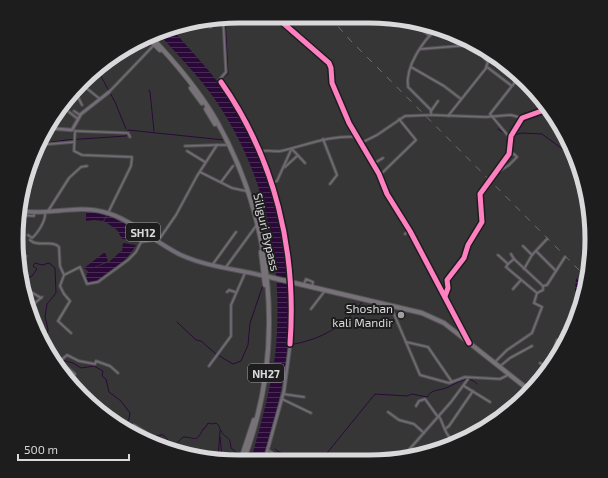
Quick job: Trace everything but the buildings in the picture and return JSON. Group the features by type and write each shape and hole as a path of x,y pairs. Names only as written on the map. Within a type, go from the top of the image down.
{"highway":[{"name":"Siliguri Bypass","path":"153,40 199,94 225,141 252,204 262,246 269,314 266,375 254,430 244,455"},
{"name":"NH27","path":"152,41 155,44"},
{"name":"NH27","path":"225,141 246,192 256,226 266,281"},
{"path":"266,281 274,278 436,318 526,387"}],"main road":[{"name":"SH12","path":"25,212 46,213 87,209 108,213 182,255 213,264 246,271 266,281"}],"street":[{"path":"222,23 226,72 220,81 242,116 272,183 282,215 290,282 292,314 290,345 282,399 266,455"},
{"path":"282,23 329,62 332,68 332,83 357,137 380,175 387,194 409,230 469,343"},
{"path":"203,26 211,27"},
{"path":"421,29 430,36"},
{"path":"431,111 408,87 411,67 420,49 433,32"},
{"path":"108,213 131,166 132,157 82,155 74,151 73,130 80,115 109,91 155,44 159,38"},
{"path":"420,49 466,45"},
{"path":"448,116 486,67 488,62 484,58 484,56"},
{"path":"411,67 441,84 461,99"},
{"path":"486,67 512,86"},
{"path":"491,116 493,110 515,81"},
{"path":"82,91 86,87 100,99"},
{"path":"77,97 82,105"},
{"path":"431,115 431,111 438,101"},
{"path":"74,111 80,115"},
{"path":"361,144 377,135 399,119 414,114 448,116 511,115 522,118 542,111"},
{"path":"69,112 78,119"},
{"path":"491,116 510,139"},
{"path":"444,296 448,288 447,280 464,258 468,245 482,222 480,194 508,155 511,136 522,118"},
{"path":"380,175 416,140 399,119"},
{"path":"53,129 127,133 130,137"},
{"path":"259,152 263,150 280,151 292,149 331,137 357,137"},
{"path":"323,139 337,175 330,184"},
{"path":"44,144 74,140"},
{"path":"184,146 217,145 225,141"},
{"path":"71,333 58,321 70,301 60,286 64,275 80,267 87,284 98,282 133,256 141,242 156,240 176,215 217,145"},
{"path":"292,149 305,163"},
{"path":"272,183 276,181 281,170 285,167 292,149"},
{"path":"187,151 206,162"},
{"path":"499,167 501,170 505,168 517,157 514,154 508,155"},
{"path":"281,170 297,156"},
{"path":"373,164 383,158"},
{"path":"28,236 32,238 35,236 45,218 46,213 69,178 81,167 87,166"},
{"path":"221,182 233,166"},
{"path":"200,172 232,188 246,192"},
{"path":"24,215 34,216 34,213"},
{"path":"226,267 256,226"},
{"path":"405,234 409,230"},
{"path":"213,264 236,232"},
{"path":"524,269 532,255 547,239"},
{"path":"30,240 34,243 59,245 60,266 64,275"},
{"path":"523,246 532,255"},
{"path":"536,251 556,271"},
{"path":"511,254 524,269 543,286"},
{"path":"498,255 508,264"},
{"path":"495,363 507,350 534,332 541,308 534,303 537,293 543,290 543,286 547,285 565,257"},
{"path":"514,259 506,267 537,293"},
{"path":"210,366 231,336 231,305 235,292 246,271"},
{"path":"513,289 521,280"},
{"path":"228,292 229,290 235,292"},
{"path":"311,309 325,290"},
{"path":"29,291 41,298 33,306"},
{"path":"390,306 420,375 452,382 465,377 500,379 509,374"},
{"path":"553,351 557,340 560,340"},
{"path":"406,342 428,347 452,382"},
{"path":"499,366 532,346"},
{"path":"60,361 66,355 84,363 95,364 96,361 110,366 118,373"},
{"path":"540,363 544,366"},
{"path":"65,367 75,374 73,376"},
{"path":"407,452 464,386 468,378"},
{"path":"464,386 490,402"},
{"path":"445,429 449,426 473,391"},
{"path":"283,394 304,397"},
{"path":"282,399 311,413"},
{"path":"416,406 419,401 425,399 451,439"},
{"path":"388,412 399,420 414,424 424,433"},
{"path":"134,425 152,436"},
{"path":"268,450 275,455"}],"shaded area":[{"path":"175,32 211,73 232,103 261,160 272,190 280,222 290,286 288,350 284,378 265,455 252,455 265,408 275,356 277,294 275,262 270,231 263,201 253,171 240,142 218,104 162,37"},
{"path":"86,211 102,213 106,216 103,221 86,221"},
{"path":"108,215 127,225 131,229 131,240 122,239 117,230 104,221"},
{"path":"123,243 136,245 128,257 116,269 102,279 88,283 86,277 88,271 84,268 105,252 108,261 88,270 109,262 121,251 122,252"},
{"path":"576,278 581,283 578,293 575,291"}],"waterway":[{"path":"217,83 228,74 225,23"},
{"path":"100,75 115,102 126,129"},
{"path":"149,90 154,131"},
{"path":"498,129 504,133"},
{"path":"45,143 66,140 126,136 128,130 224,140"},
{"path":"507,134 510,136 522,133 542,134 567,153"},
{"path":"27,279 32,276 37,269 33,266 35,263 42,265 49,263 55,268 56,293 47,304 45,317 48,329 47,338 55,349 57,355"},
{"path":"177,322 196,340 201,341 216,354 233,364 241,361 248,345 250,323 263,285"},
{"path":"288,345 310,340 339,326 362,302"},
{"path":"59,359 73,363 81,368 94,366 103,371 102,376 106,379 109,392 121,401 130,413 126,423"},
{"path":"323,455 327,453 375,394 407,396 412,394 427,397 433,391 446,388 462,381 470,380 477,384"},
{"path":"175,445 183,437 195,439 199,437 208,423 216,423 223,434 229,439 231,448 238,455"},
{"path":"218,454 220,431"},
{"path":"153,438 162,435 172,445"},
{"path":"220,437 222,455"},
{"path":"275,449 286,455"}],"railway":[{"path":"335,23 350,40 582,273"}],"cycle path":[{"path":"283,23 329,63 331,68 332,83 349,123 379,174 387,194 410,231 469,343"},
{"path":"221,82 240,112 256,142 278,207 290,275 290,344"},
{"path":"445,296 448,288 447,280 464,258 468,245 482,222 480,194 509,154 511,136 522,118 542,111"}],"place":[{"name":"Shoshan kali Mandir","path":"401,315"}]}
